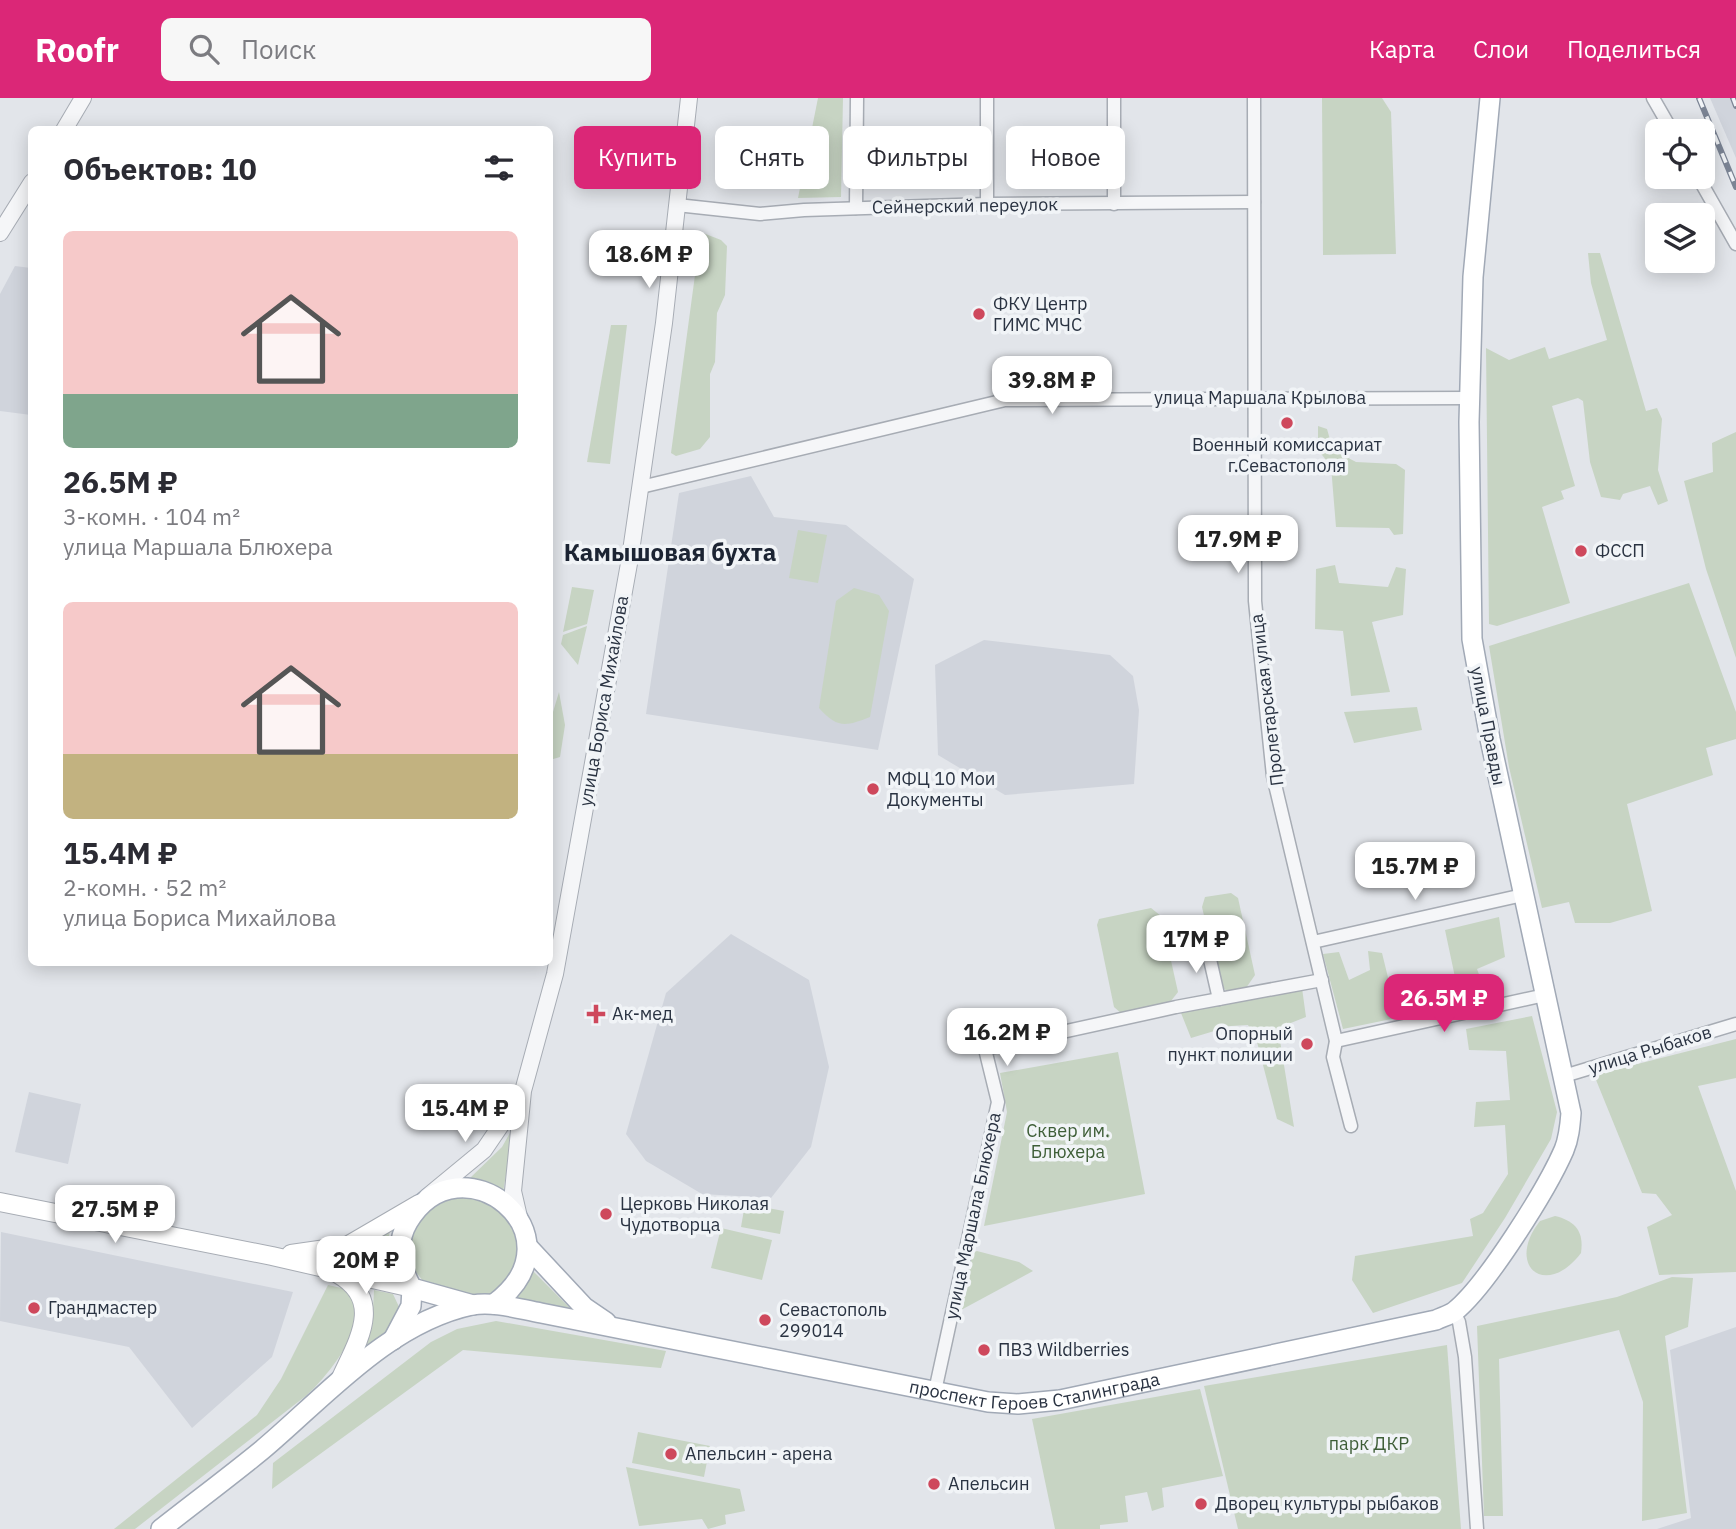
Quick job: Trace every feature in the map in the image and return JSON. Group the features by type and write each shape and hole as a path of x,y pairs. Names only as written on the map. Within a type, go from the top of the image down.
{"main road":[{"name":"улица Правды","path":"1454,1312 1510,1240 1565,1148 1572,1114 1480,693 1472,639 1469,398 1473,277 1490,98"},
{"path":"161,1529 262,1450 340,1380 393,1340 512,1291 524,1269 528,1247 519,1217 504,1202 486,1192 465,1187 451,1188 418,1204 347,1246 317,1253 272,1256"},
{"path":"0,1202 272,1256 484,1304"},
{"path":"393,1340 411,1306 412,1288 402,1270 400,1248 405,1227 418,1204"},
{"name":"проспект Героев Сталинграда","path":"528,1247 584,1307 612,1327"},
{"path":"329,1269 351,1282 364,1298 364,1324 340,1380"},
{"name":"проспект Героев Сталинграда","path":"484,1304 935,1391 1018,1404 1060,1400 1366,1336 1436,1320 1454,1312"}],"street":[{"path":"66,126 83,98"},
{"name":"улица Бориса Михайлова","path":"519,1217 513,1191 523,1091 555,974 641,487 689,98"},
{"path":"856,208 857,98"},
{"path":"987,98 987,204"},
{"path":"1114,98 1114,204"},
{"name":"Пролетарская улица","path":"1254,98 1257,622 1273,776 1336,1041 1333,1057 1351,1126"},
{"path":"1653,98 1665,119"},
{"path":"0,233 28,188"},
{"path":"1705,189 1736,244"},
{"name":"Сейнерский переулок","path":"677,205 760,214 987,204 1254,202"},
{"name":"улица Маршала Крылова","path":"641,487 1005,400 1469,398"},
{"path":"1313,942 1523,895"},
{"path":"1206,943 1219,999"},
{"name":"улица Маршала Блюхера","path":"935,1391 998,1102 985,1049 1322,980"},
{"path":"1336,1041 1545,995"},
{"name":"улица Рыбаков","path":"1564,1076 1736,1024"},
{"name":"улица Бориса Михайлова","path":"418,1204 484,1150 523,1091"},
{"path":"1454,1312 1465,1357 1478,1529"}],"shaded area":[{"path":"1710,98 1736,98 1736,158"},
{"path":"15,266 28,268 28,415 0,411 0,294"},
{"path":"751,476 774,517 846,525 914,579 878,750 646,714 679,493"},
{"path":"984,640 1110,655 1133,676 1139,710 1134,784 1005,795 938,755 935,665"},
{"path":"731,934 809,980 829,1067 811,1147 771,1198 702,1194 646,1161 626,1134 666,993"},
{"path":"29,1092 81,1104 68,1164 15,1152"},
{"path":"1,1232 293,1292 272,1357 192,1428 129,1347 0,1321"},
{"path":"1736,1327 1736,1529 1657,1529 1691,1518 1670,1350"}],"green space":[{"path":"818,98 843,98 841,197 798,198 800,189 829,189 829,126 812,126"},
{"path":"1322,98 1382,98 1391,112 1396,254 1323,255"},
{"path":"703,233 721,240 727,246 725,295 717,313 715,362 710,374 710,437 700,449 676,456 671,453 700,238"},
{"path":"1588,253 1600,253 1646,411 1657,408 1662,419 1658,470 1668,501 1658,505 1650,486 1623,494 1620,500 1601,497 1590,462 1583,401 1578,398 1552,406 1575,486 1561,491 1564,499 1542,507 1570,603 1497,626 1489,624 1486,348 1509,360 1545,347 1549,359 1607,340 1591,283"},
{"path":"611,325 627,325 610,464 587,462"},
{"path":"1318,426 1327,429 1333,450 1356,462 1396,464 1405,470 1403,534 1394,535 1389,528 1336,527 1331,466 1318,450"},
{"path":"1736,432 1736,658 1706,569 1684,481 1713,472 1712,443"},
{"path":"798,530 827,535 818,583 789,578"},
{"path":"1335,565 1339,583 1388,587 1396,567 1406,569 1403,615 1372,622 1390,692 1351,696 1343,631 1315,629 1316,569"},
{"path":"1689,583 1736,712 1736,739 1706,748 1713,775 1627,804 1652,911 1610,923 1575,923 1569,902 1542,908 1509,767 1489,646"},
{"path":"572,587 594,590 587,624 563,632"},
{"path":"854,588 879,595 889,611 870,717 842,724 831,719 819,708 836,601"},
{"path":"587,626 578,665 561,644 563,635"},
{"path":"559,692 565,725 560,757 553,759 553,712"},
{"path":"1417,707 1422,730 1354,743 1344,712"},
{"path":"1231,893 1238,898 1255,975 1246,988 1228,992 1220,985 1202,907 1205,897"},
{"path":"1151,908 1161,916 1178,992 1171,1001 1122,1014 1114,1007 1097,925 1099,919"},
{"path":"1499,917 1505,957 1477,969 1488,999 1343,1029 1323,954 1339,952 1349,980 1370,970 1368,951 1382,953 1396,1010 1459,996 1445,930"},
{"path":"1302,988 1306,1017 1278,1028 1294,1127 1277,1119 1257,1042 1248,1025 1231,1026 1191,1038 1181,1013"},
{"path":"1532,1016 1557,1112 1551,1139 1505,1218 1462,1283 1373,1313 1352,1280 1355,1256 1473,1236 1470,1219 1483,1213 1508,1174 1505,1125 1474,1127 1476,1102 1510,1100 1506,1051 1469,1050 1466,1029"},
{"path":"1736,1039 1736,1078 1698,1086 1736,1191 1736,1272 1659,1275 1647,1227 1672,1215 1656,1194 1642,1193 1594,1075"},
{"name":"Сквер им. Блюхера","path":"1118,1052 1145,1194 984,1226 1007,1112 1000,1073"},
{"path":"515,1124 503,1192 470,1178 502,1147"},
{"path":"457,1196 486,1203 508,1222 514,1234 517,1248 515,1263 505,1281 483,1300 427,1286 407,1261 412,1235 419,1219 433,1208"},
{"path":"745,1204 784,1211 780,1234 741,1227"},
{"path":"1555,1216 1577,1228 1581,1239 1581,1253 1567,1267 1554,1274 1543,1275 1534,1271 1528,1263 1527,1251 1530,1237 1540,1221"},
{"path":"391,1228 385,1250 387,1273 336,1263"},
{"path":"721,1228 772,1240 762,1280 711,1268"},
{"path":"977,1251 1019,1262 1033,1271 961,1310 959,1308 968,1254"},
{"path":"531,1269 573,1311 516,1299"},
{"path":"1672,1277 1693,1278 1688,1327 1665,1336 1687,1513 1642,1521 1643,1402 1619,1330 1499,1359 1503,1516 1484,1516 1477,1326 1617,1297"},
{"path":"328,1285 346,1289 355,1303 357,1314 349,1340 324,1377 307,1395 135,1529 114,1529 257,1415 281,1379"},
{"path":"374,1290 393,1294 400,1309 387,1333 360,1356 372,1328"},
{"path":"496,1321 666,1351 661,1368 463,1350 272,1489 273,1463 431,1342 457,1329"},
{"name":"парк ДКР","path":"1447,1345 1461,1529 1238,1529 1204,1386"},
{"path":"1200,1389 1223,1476 1162,1488 1164,1507 1152,1511 1147,1492 1125,1496 1128,1522 1100,1525 1100,1529 1055,1529 1032,1419"},
{"name":"Апельсин - арена","path":"638,1432 710,1446 704,1477 632,1463"},
{"path":"626,1467 740,1489 745,1511 725,1515 726,1524 708,1529 702,1519 639,1526"}],"railway":[{"path":"1699,98 1736,187"},
{"path":"1733,98 1736,106"}],"place":[{"name":"ФКУ Центр ГИМС МЧС","path":"979,314"},
{"name":"Военный комиссариат г.Севастополя","path":"1287,423"},
{"name":"ФССП","path":"1581,551"},
{"name":"МФЦ 10 Мои Документы","path":"873,789"},
{"name":"Ак-мед","path":"596,1014"},
{"name":"Опорный пункт полиции","path":"1307,1044"},
{"name":"Церковь Николая Чудотворца","path":"606,1214"},
{"name":"Грандмастер","path":"34,1308"},
{"name":"Севастополь 299014","path":"765,1320"},
{"name":"ПВЗ Wildberries","path":"984,1350"},
{"name":"Апельсин - арена","path":"671,1454"},
{"name":"Апельсин","path":"934,1484"},
{"name":"Дворец культуры рыбаков","path":"1201,1504"}],"district":[{"name":"Камышовая бухта","path":"670,553"}]}
